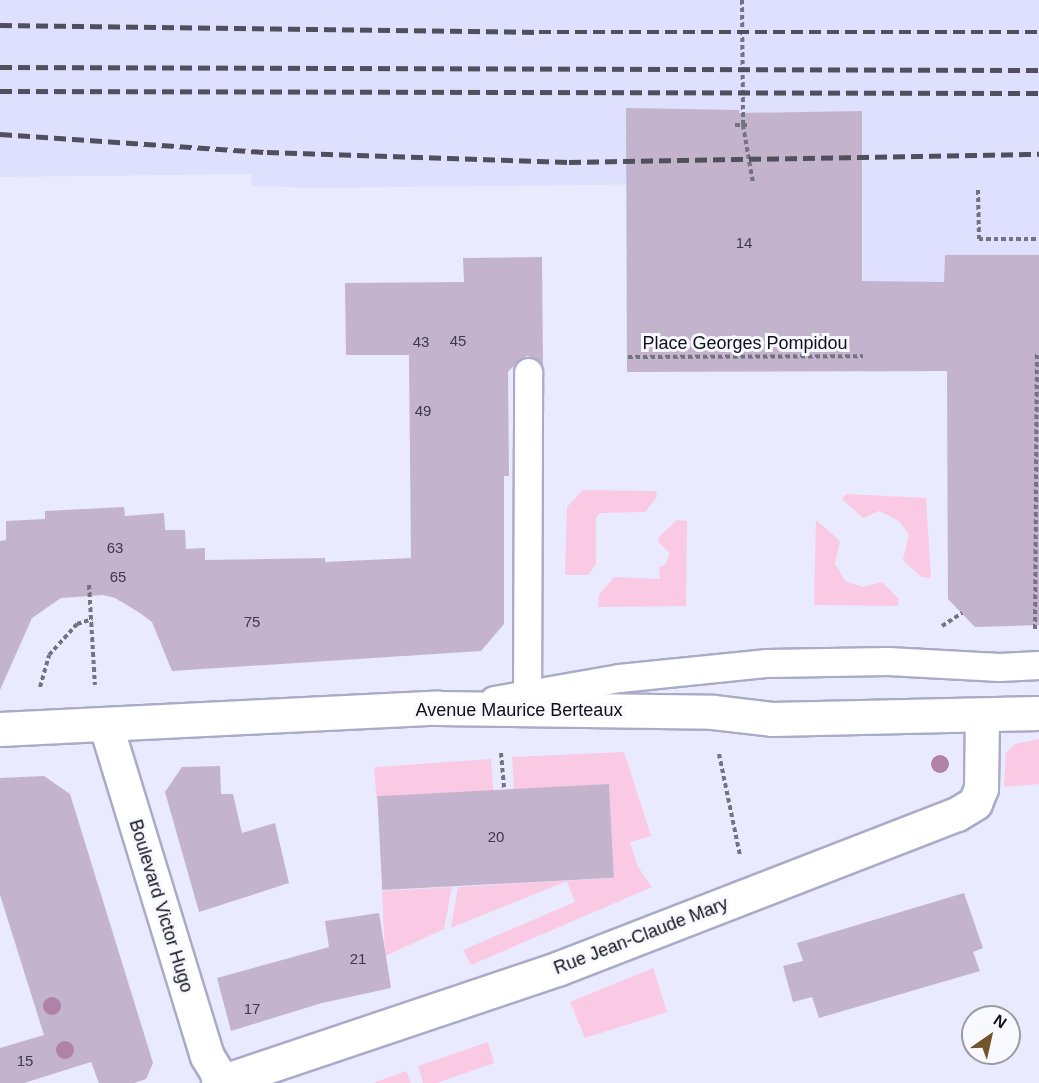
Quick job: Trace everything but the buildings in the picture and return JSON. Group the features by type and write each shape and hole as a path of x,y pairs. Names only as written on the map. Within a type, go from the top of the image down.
{"street":[{"name":"Avenue Maurice Berteaux","path":"0,729 106,726 527,701 713,712 772,719 1039,713"},
{"name":"Rue Jean-Claude Mary","path":"221,1082 557,969 957,814 975,803 981,788 982,716"},
{"name":"Boulevard Victor Hugo","path":"106,726 207,1056 221,1082"}],"lane":[{"path":"528,372 527,701 710,668 808,661 999,668 1039,665"},
{"path":"999,668 1039,683"}],"path":[{"path":"742,0 746,125 753,183"},
{"path":"735,125 746,125"},
{"path":"978,190 979,239 1039,239"},
{"path":"1035,636 1037,354"},
{"name":"Place Georges Pompidou","path":"628,357 863,356"},
{"path":"89,585 94,689"},
{"path":"942,627 962,613"},
{"path":"40,691 49,655 76,624 92,619"},
{"path":"717,744 741,858"},
{"path":"501,753 504,790"}],"shaded area":[{"path":"0,0 1039,0 1039,625 975,627 948,599 947,371 863,372 862,182 316,188 251,186 251,174 0,177"},
{"path":"583,490 656,491 657,497 645,512 601,513 596,517 596,564 588,575 565,575 567,507"},
{"path":"846,494 926,498 931,578 921,577 903,560 909,534 899,521 879,511 863,518 842,499"},
{"path":"677,520 687,521 686,606 598,607 599,595 614,577 660,579 659,567 665,565 670,553 658,542 659,537"},
{"path":"816,520 840,541 835,564 845,581 863,587 882,582 899,599 898,606 814,605"},
{"path":"1039,739 1039,784 1004,787 1006,753 1015,744"},
{"path":"624,752 651,836 630,842 638,867 652,887 471,965 463,950 575,902 567,881 451,928 458,887 614,878 609,784 514,790 512,757"},
{"path":"491,759 493,791 377,799 374,767"},
{"path":"452,887 444,929 385,956 382,891"},
{"path":"653,968 667,1012 585,1038 570,1002"},
{"path":"488,1042 494,1063 437,1083 423,1083 418,1066"},
{"path":"406,1071 411,1083 373,1083"}],"railway":[{"path":"0,25 539,32 1039,32"},
{"path":"0,67 1039,70"},
{"path":"0,91 1039,93"},
{"path":"0,134 267,152 569,162 1039,154"}]}
